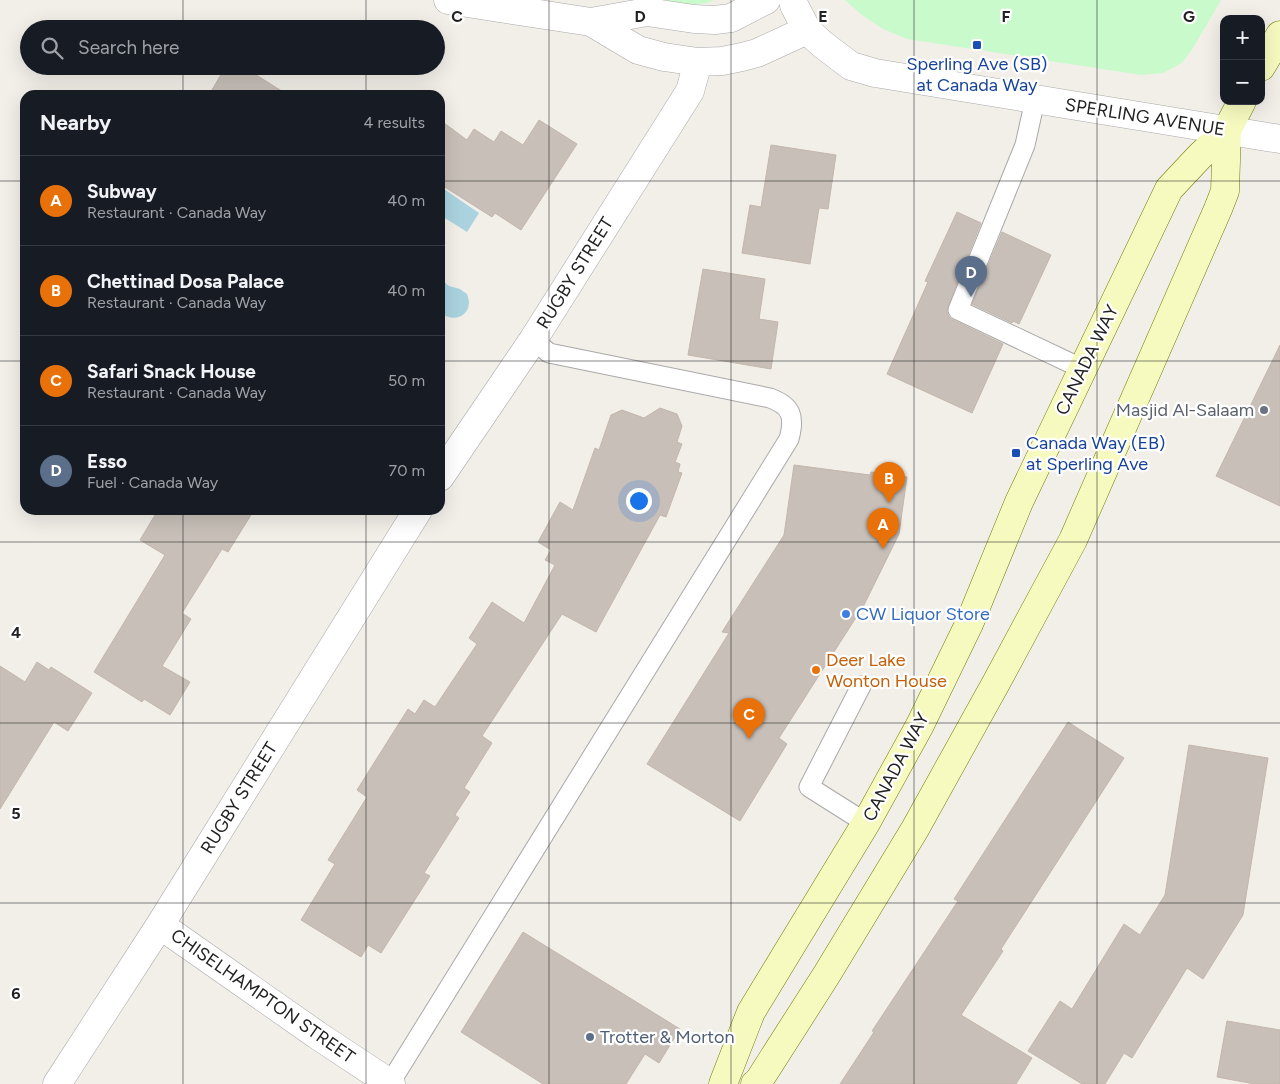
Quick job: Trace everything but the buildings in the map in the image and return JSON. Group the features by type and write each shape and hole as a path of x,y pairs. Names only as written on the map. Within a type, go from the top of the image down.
{"main road":[{"path":"1265,60 1280,35"},
{"name":"CANADA WAY","path":"723,1084 751,1012 866,823 920,725 969,624 1019,502 1169,189 1199,156 1227,130 1240,105"},
{"name":"CANADA WAY","path":"755,1084 826,974 915,829 1073,540 1225,191 1227,130"}],"street":[{"path":"448,0 592,22 647,12 694,19 715,20 731,18 766,0"},
{"name":"SPERLING AVENUE","path":"793,0 808,30 822,44 851,66 875,74 1280,139"},
{"path":"592,22 638,50 664,57 698,62 722,61 756,53 808,30"},
{"name":"RUGBY STREET","path":"445,470 533,340 690,91 698,62"},
{"name":"RUGBY STREET","path":"57,1084 160,925 415,515"},
{"name":"CHISELHAMPTON STREET","path":"160,925 390,1084"}],"lane":[{"path":"1035,100 1026,145 958,310 1083,369"},
{"path":"390,1084 789,439 791,432 791,416 788,409 778,401 770,398 549,353 533,340"},
{"path":"862,686 809,788 866,823"}],"green space":[{"path":"664,0 714,0 696,4"},
{"path":"845,0 1221,0 1182,63 1163,73 1141,75 907,39 883,29 862,15"}],"water":[{"path":"445,190 479,213 467,232 445,218"},
{"path":"445,283 467,294 469,302 468,308 462,316 445,315"}],"place":[{"name":"Sperling Ave (SB) at Canada Way","path":"977,45"},
{"name":"Esso","path":"971,297"},
{"name":"Masjid Al-Salaam","path":"1264,410"},
{"name":"Canada Way (EB) at Sperling Ave","path":"1016,453"},
{"name":"Chettinad Dosa Palace","path":"889,503"},
{"name":"Subway","path":"883,549"},
{"name":"CW Liquor Store","path":"846,614"},
{"name":"Deer Lake Wonton House","path":"816,670"},
{"name":"Safari Snack House","path":"749,739"},
{"name":"Trotter & Morton","path":"590,1037"}]}
